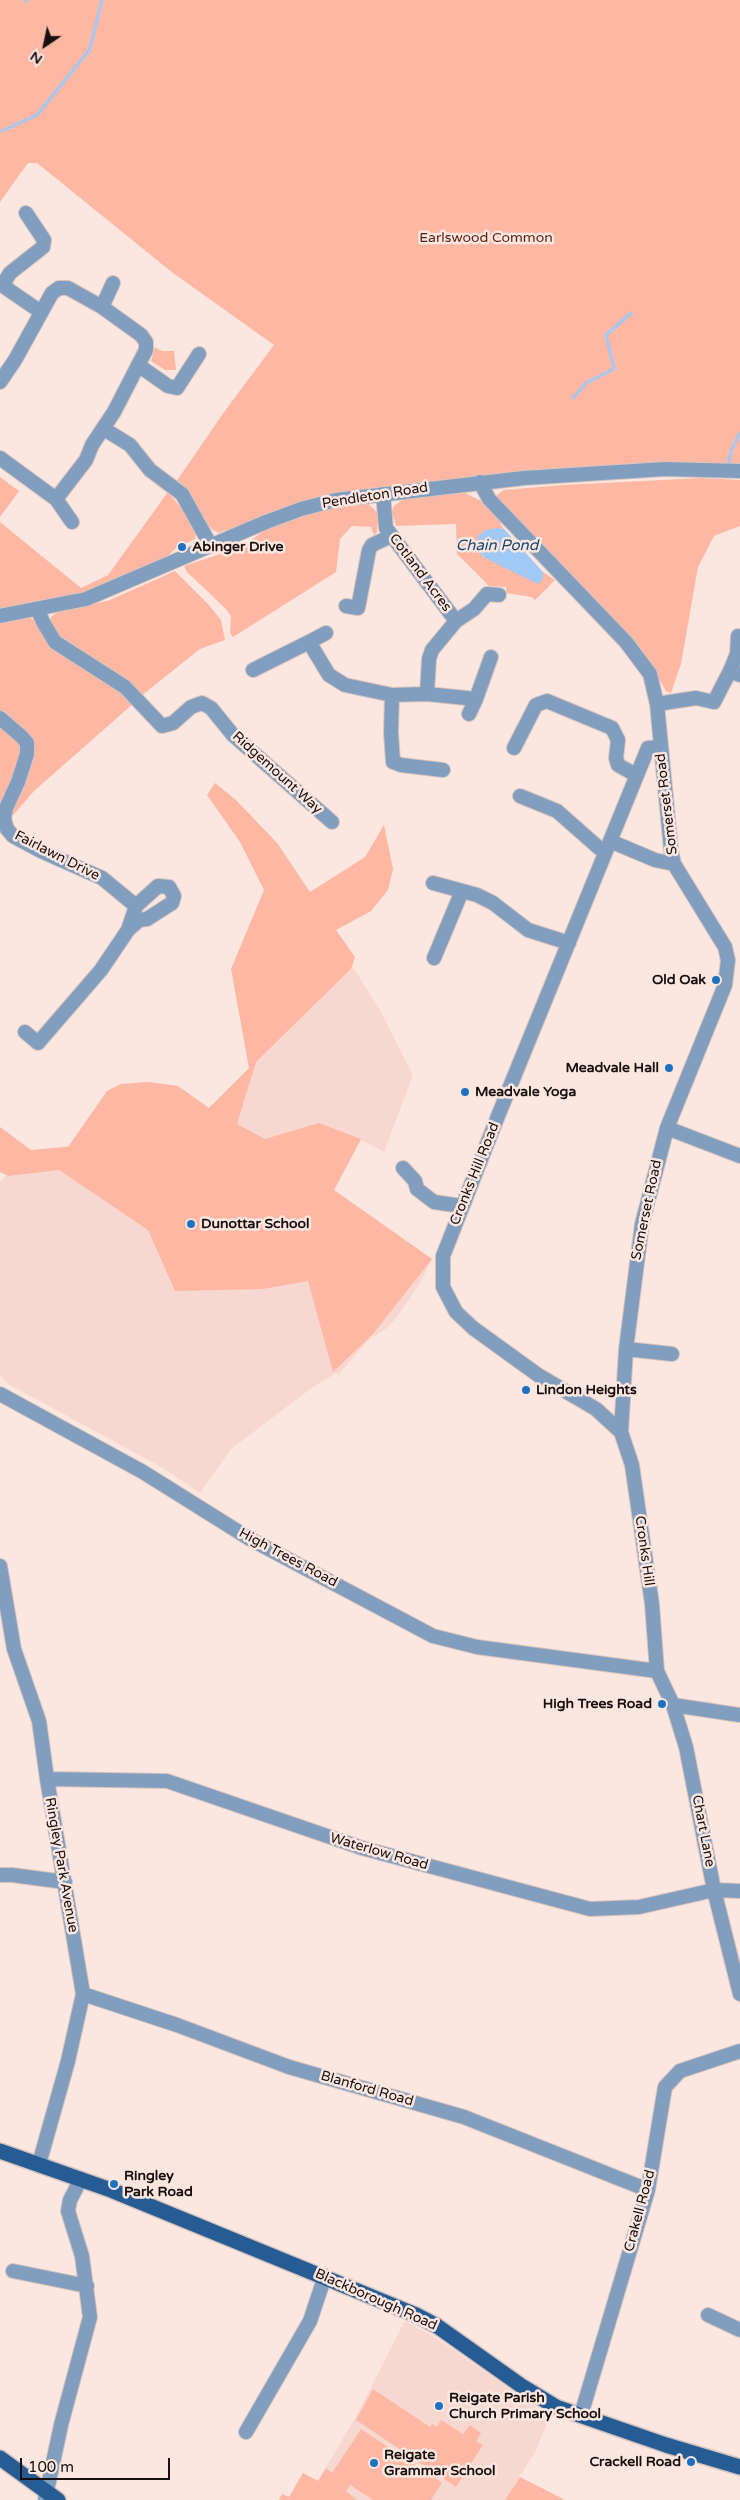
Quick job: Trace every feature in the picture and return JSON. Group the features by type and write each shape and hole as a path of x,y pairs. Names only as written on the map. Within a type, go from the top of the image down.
{"main road":[{"name":"Blackborough Road","path":"0,2151 80,2179 324,2276 437,2326 535,2395 556,2407 666,2445 740,2467"},
{"path":"0,2458 50,2497"}],"street":[{"path":"26,213 44,240 43,247 10,273 5,281 6,288 40,312"},
{"path":"102,307 114,283"},
{"path":"0,382 15,360 40,312 52,293 59,288 68,288 102,307 141,335 146,342 146,350 104,429 92,445 86,460 56,499"},
{"path":"138,365 168,386 176,388 199,354"},
{"path":"104,429 130,446 150,470 182,494 210,546"},
{"path":"0,458 56,499 72,522"},
{"name":"Pendleton Road","path":"0,616 86,600 301,509 336,500 480,482 665,469 740,471"},
{"name":"Somerset Road","path":"480,482 488,499 638,656 650,674 657,704 671,850 674,864 725,947 728,960 725,985 667,1128 642,1224 631,1292 621,1432"},
{"name":"Cotland Acres","path":"382,494 384,520 391,536 456,620"},
{"path":"358,609 369,550 372,545 391,536"},
{"name":"Cotland Acres","path":"426,694 428,659 432,650 456,620 474,609 487,594 500,595"},
{"name":"Ridgemount Way","path":"38,610 43,622 56,642 133,693 162,726 173,724 191,707 202,703 211,708 234,735 332,822"},
{"path":"253,670 326,633"},
{"path":"657,704 696,698 714,702 735,673 738,636"},
{"path":"309,642 322,667 336,681 357,690 392,695 426,694 476,698"},
{"path":"469,714 491,657"},
{"path":"392,695 390,732 393,762 401,765 443,770"},
{"path":"514,748 536,705 547,701 612,728 618,740 616,758 618,765 636,775"},
{"name":"Fairlawn Drive","path":"0,718 22,737 26,743 27,754 18,782 6,808 4,819 7,829 13,836 102,878 136,906"},
{"name":"Cronks Hill Road","path":"621,1432 596,1409 538,1375 473,1328 456,1312 443,1287 443,1256 461,1206 636,775 648,748 661,747"},
{"path":"520,796 557,811 599,848 608,846 674,864"},
{"path":"432,883 477,895 493,903 528,930 569,943"},
{"path":"25,1032 41,1046 101,970 128,930 139,920 147,919 172,903 174,896 169,887 158,886 136,906 128,930"},
{"path":"434,958 462,891"},
{"path":"728,960 740,949"},
{"path":"667,1128 740,1156"},
{"path":"403,1168 415,1181 417,1189 434,1202 461,1206"},
{"path":"626,1349 672,1354"},
{"name":"High Trees Road","path":"0,1394 143,1472 250,1539 433,1636 477,1647 657,1671"},
{"name":"Cronks Hill","path":"621,1432 632,1465 652,1604 657,1671"},
{"name":"Ringley Park Avenue","path":"0,1566 14,1649 39,1721 46,1779 83,1994 68,2060 39,2164"},
{"path":"0,1641 14,1649"},
{"name":"Chart Lane","path":"657,1671 673,1705 686,1747 714,1890 740,1994"},
{"path":"673,1705 740,1715"},
{"name":"Waterlow Road","path":"46,1779 167,1781 362,1848 590,1909 639,1907 714,1890 740,1891"},
{"path":"0,1875 12,1874 65,1882"},
{"name":"Blanford Road","path":"83,1994 177,2025 289,2067 464,2117 648,2190"},
{"name":"Crakell Road","path":"581,2415 648,2190 665,2087 680,2071 740,2051"},
{"path":"50,2497 61,2425 90,2317 82,2256 68,2211 70,2200 80,2179"},
{"path":"13,2270 87,2286"},
{"path":"246,2432 310,2320 324,2276"},
{"path":"708,2315 740,2330"}],"shaded area":[{"name":"Dunottar School","path":"353,967 380,1010 413,1075 384,1152 361,1140 334,1190 432,1259 419,1285 387,1328 375,1336 373,1335 338,1375 336,1373 313,1387 231,1449 200,1493 163,1468 8,1384 0,1375 0,1182 31,1150 68,1146 121,1084 150,1082 178,1086 209,1108"},
{"name":"Reigate Parish Church Primary School","path":"405,2321 433,2336 550,2417 535,2452 505,2500 279,2500 282,2494 289,2497 303,2473 318,2481 354,2420"}],"green space":[{"name":"Earlswood Common","path":"0,0 740,0 740,467 532,473 373,488 334,494 227,533 226,530 219,533 213,530 207,524 192,496 176,482 224,412 274,345 173,273 37,163 28,163 0,202"},
{"path":"155,347 162,351 174,351 176,370 165,370 151,361"},
{"path":"0,477 19,491 0,517"},
{"path":"702,478 740,480 740,526 714,536 698,567 681,664 671,693 666,691 647,659 499,503 497,495 504,490 563,485"},
{"path":"168,492 189,518 196,532 195,539 176,548 168,556 85,594 0,610 0,522 81,588 108,575"},
{"path":"465,493 483,502 499,518 504,529 497,528 543,579 543,572 555,580 535,600 532,597 506,593 506,587 489,586 457,554 456,524 396,526 394,518 390,517 394,506 405,498"},
{"path":"366,502 378,513 377,532 374,535 371,527 352,526 340,539 336,572 233,637 230,633 231,616 187,572 184,566 241,547 274,524 318,510"},
{"path":"175,571 221,620 225,640 200,649 141,696 57,638 49,623 51,617 56,613 110,600"},
{"path":"29,618 36,620 134,703 34,791 9,820 32,761 34,750 31,740 0,714 0,623"},
{"path":"0,726 16,739 21,748 22,758 0,821"},
{"path":"215,783 236,800 278,844 310,892 365,857 384,825 393,869 388,890 371,911 336,930 355,957 351,969 256,1062 237,1124 265,1139 319,1123 361,1139 334,1190 432,1259 373,1334 333,1372 308,1281 263,1289 175,1291 148,1230 59,1170 8,1176 0,1172 0,1127 31,1150 68,1147 107,1091 121,1084 147,1082 178,1086 209,1108 249,1068 231,969 264,890 240,842 207,795"},
{"path":"373,2389 430,2427 432,2424 437,2427 441,2420 463,2434 470,2425 481,2433 476,2441 483,2445 456,2487 356,2420"},
{"name":"Reigate Grammar School","path":"361,2429 442,2483 431,2500 373,2500 350,2485 346,2491 357,2500 279,2500 282,2494 289,2497 303,2473 318,2481 326,2468 332,2473"},
{"path":"520,2477 524,2479 565,2500 505,2500"}],"water":[{"name":"Chain Pond","path":"504,529 543,572 543,579 538,584 482,556 476,547 478,536 486,530"}],"waterway":[{"path":"2,131 37,115 90,49 102,0"},
{"path":"573,398 586,383 614,369 606,335 631,313"},
{"path":"728,464 732,449 740,433"}],"place":[{"name":"Abinger Drive","path":"182,547"},
{"name":"Old Oak","path":"716,980"},
{"name":"Meadvale Hall","path":"669,1068"},
{"name":"Meadvale Yoga","path":"465,1092"},
{"name":"Dunottar School","path":"191,1224"},
{"name":"Lindon Heights","path":"526,1390"},
{"name":"High Trees Road","path":"662,1704"},
{"name":"Ringley Park Road","path":"114,2184"},
{"name":"Reigate Parish Church Primary School","path":"439,2406"},
{"name":"Crackell Road","path":"691,2462"},
{"name":"Reigate Grammar School","path":"374,2463"}]}
